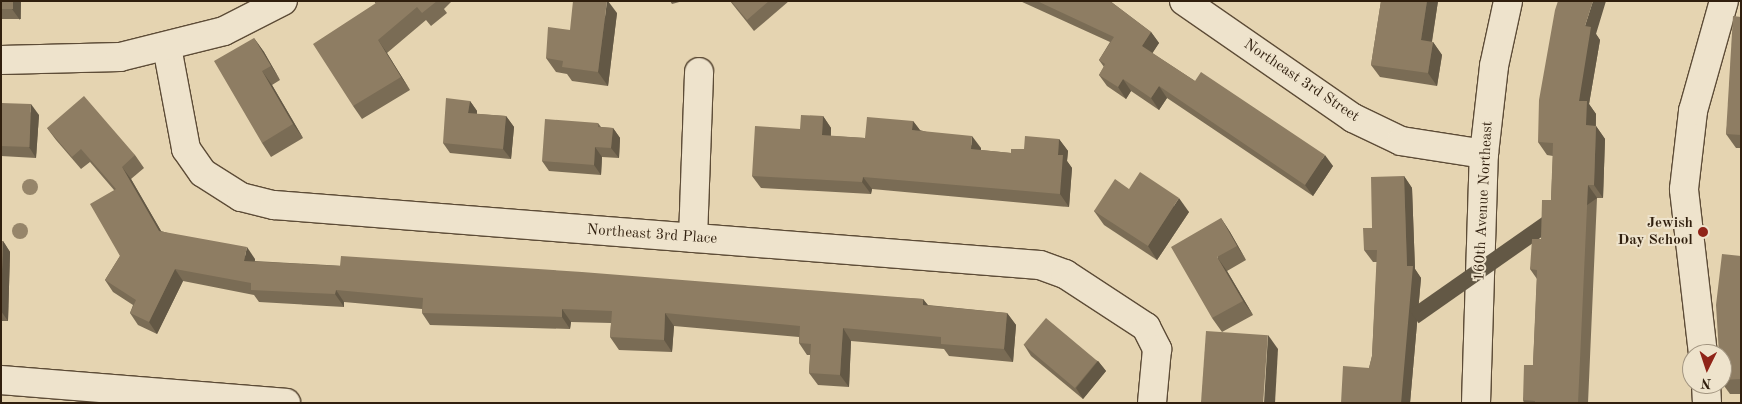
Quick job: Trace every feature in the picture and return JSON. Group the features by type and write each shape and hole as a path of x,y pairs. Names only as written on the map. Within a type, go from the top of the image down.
{"street":[{"path":"1,60 68,62 167,47 224,31 283,1"},
{"name":"Northeast 3rd Street","path":"1184,1 1352,118 1401,141 1484,154"},
{"name":"160th Avenue Northeast","path":"1476,403 1484,154 1494,66 1508,1"},
{"path":"1702,344 1684,189 1693,111 1724,1"},
{"name":"Northeast 3rd Place","path":"167,47 186,149 203,172 241,197 274,204 693,238 990,258 1065,274 1146,327 1157,350 1152,403"},
{"path":"693,238 698,72"},
{"path":"3,388 271,402"}],"building":[{"path":"1,1 13,1 13,9 1,9"},
{"path":"374,1 437,1 422,13 417,7 378,40 401,77 353,106 313,44 376,3"},
{"path":"573,1 607,1 598,72 562,67 563,61 546,58 548,27 570,30"},
{"path":"731,1 769,1 747,20"},
{"path":"1037,1 1110,1 1151,32 1142,46 1195,81 1201,72 1325,155 1305,185 1159,86 1151,98 1123,79 1118,87 1099,75 1105,64 1099,60 1114,37"},
{"path":"1381,1 1427,1 1421,40 1433,42 1428,73 1371,65"},
{"path":"1558,1 1593,1 1585,26 1591,27 1579,101 1587,101 1586,125 1596,126 1594,185 1588,185 1578,403 1535,403 1535,401 1523,400 1524,365 1533,365 1537,270 1530,269 1532,239 1541,239 1542,200 1551,200 1553,143 1538,142 1539,100"},
{"path":"1733,16 1741,17 1741,135 1726,134"},
{"path":"254,38 271,66 262,71 293,124 262,143 214,61"},
{"path":"84,96 135,155 122,167 159,231 247,247 244,261 340,266 341,256 582,272 923,299 923,305 1007,313 1004,349 941,344 941,337 843,328 840,375 809,373 811,344 799,343 800,326 665,313 664,340 610,337 612,311 562,309 562,317 422,313 423,298 336,290 335,294 251,290 251,283 175,269 149,322 130,313 136,300 105,280 120,256 90,204 116,189 81,149 72,157 47,128"},
{"path":"446,98 470,101 468,113 506,116 503,149 443,143"},
{"path":"1,103 31,104 29,147 1,146"},
{"path":"801,115 823,116 822,135 865,138 867,117 913,121 912,130 972,136 971,149 1011,153 1011,149 1024,149 1025,136 1059,139 1058,155 1063,155 1060,194 863,177 862,182 752,176 755,126 800,129"},
{"path":"545,119 598,123 598,127 613,128 611,148 595,147 594,165 542,161"},
{"path":"1140,172 1179,198 1148,246 1094,211 1115,179 1129,189"},
{"path":"1404,176 1407,266 1413,266 1401,403 1341,403 1343,366 1369,368 1372,356 1377,250 1364,250 1363,228 1372,228 1371,177"},
{"path":"1221,218 1237,246 1217,257 1243,301 1212,318 1171,247"},
{"path":"1,241 3,241 1,298"},
{"path":"1722,254 1741,256 1741,379 1732,379 1732,344 1718,344 1716,305"},
{"path":"1046,318 1097,361 1075,388 1024,345"},
{"path":"1206,331 1268,335 1263,403 1201,403"}],"place":[{"name":"Jewish Day School","path":"1703,232"}]}
